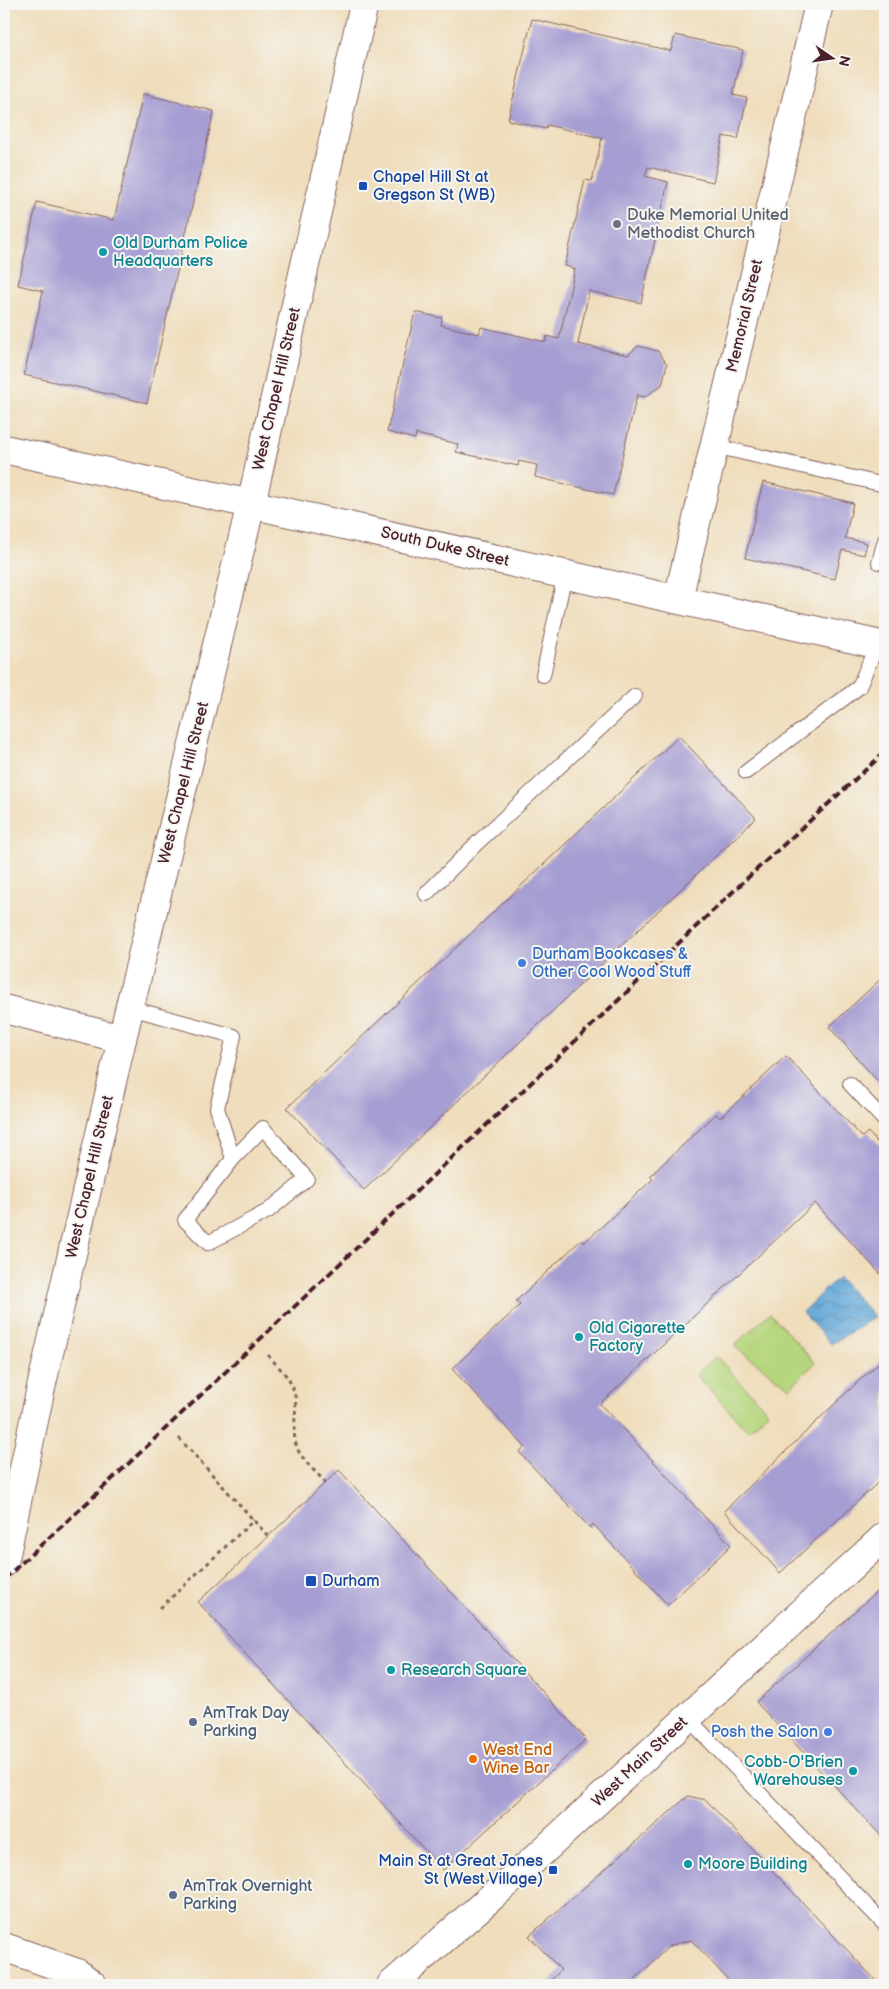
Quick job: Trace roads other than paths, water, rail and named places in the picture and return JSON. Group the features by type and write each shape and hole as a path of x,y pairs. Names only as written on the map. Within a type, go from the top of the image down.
{"main road":[{"name":"West Chapel Hill Street","path":"4,1563 12,1484 40,1392 122,1039 251,504 364,4"},
{"name":"Memorial Street","path":"678,599 819,4"},
{"name":"South Duke Street","path":"4,450 881,645"},
{"path":"4,1009 122,1039"},
{"name":"West Main Street","path":"391,1985 528,1866 885,1536"},
{"path":"4,1947 77,1973 93,1985"}],"lane":[{"path":"714,446 885,485"},
{"path":"878,562 885,540"},
{"path":"543,675 565,574"},
{"path":"746,772 859,687 881,645"},
{"path":"426,894 475,844 636,696"},
{"path":"130,1008 234,1036 218,1108 233,1159"},
{"path":"850,1084 885,1120"},
{"path":"263,1128 307,1179 268,1212 208,1243 185,1220 233,1159 263,1128"},
{"path":"688,1718 885,1925"}],"water":[{"path":"838,1277 875,1317 831,1344 802,1312"}],"railway":[{"path":"4,1579 89,1501 756,870 885,752"}],"place":[{"name":"Chapel Hill St at Gregson St (WB)","path":"363,186"},
{"name":"Duke Memorial United Methodist Church","path":"617,224"},
{"name":"Old Durham Police Headquarters","path":"103,252"},
{"name":"Durham Bookcases & Other Cool Wood Stuff","path":"522,963"},
{"name":"Old Cigarette Factory","path":"579,1337"},
{"name":"Durham","path":"311,1581"},
{"name":"Research Square","path":"391,1670"},
{"name":"AmTrak Day Parking","path":"193,1722"},
{"name":"Posh the Salon","path":"828,1732"},
{"name":"West End Wine Bar","path":"473,1759"},
{"name":"Cobb-O'Brien Warehouses","path":"853,1771"},
{"name":"Moore Building","path":"688,1864"},
{"name":"Main St at Great Jones St (West Village)","path":"553,1870"},
{"name":"AmTrak Overnight Parking","path":"173,1895"}]}
